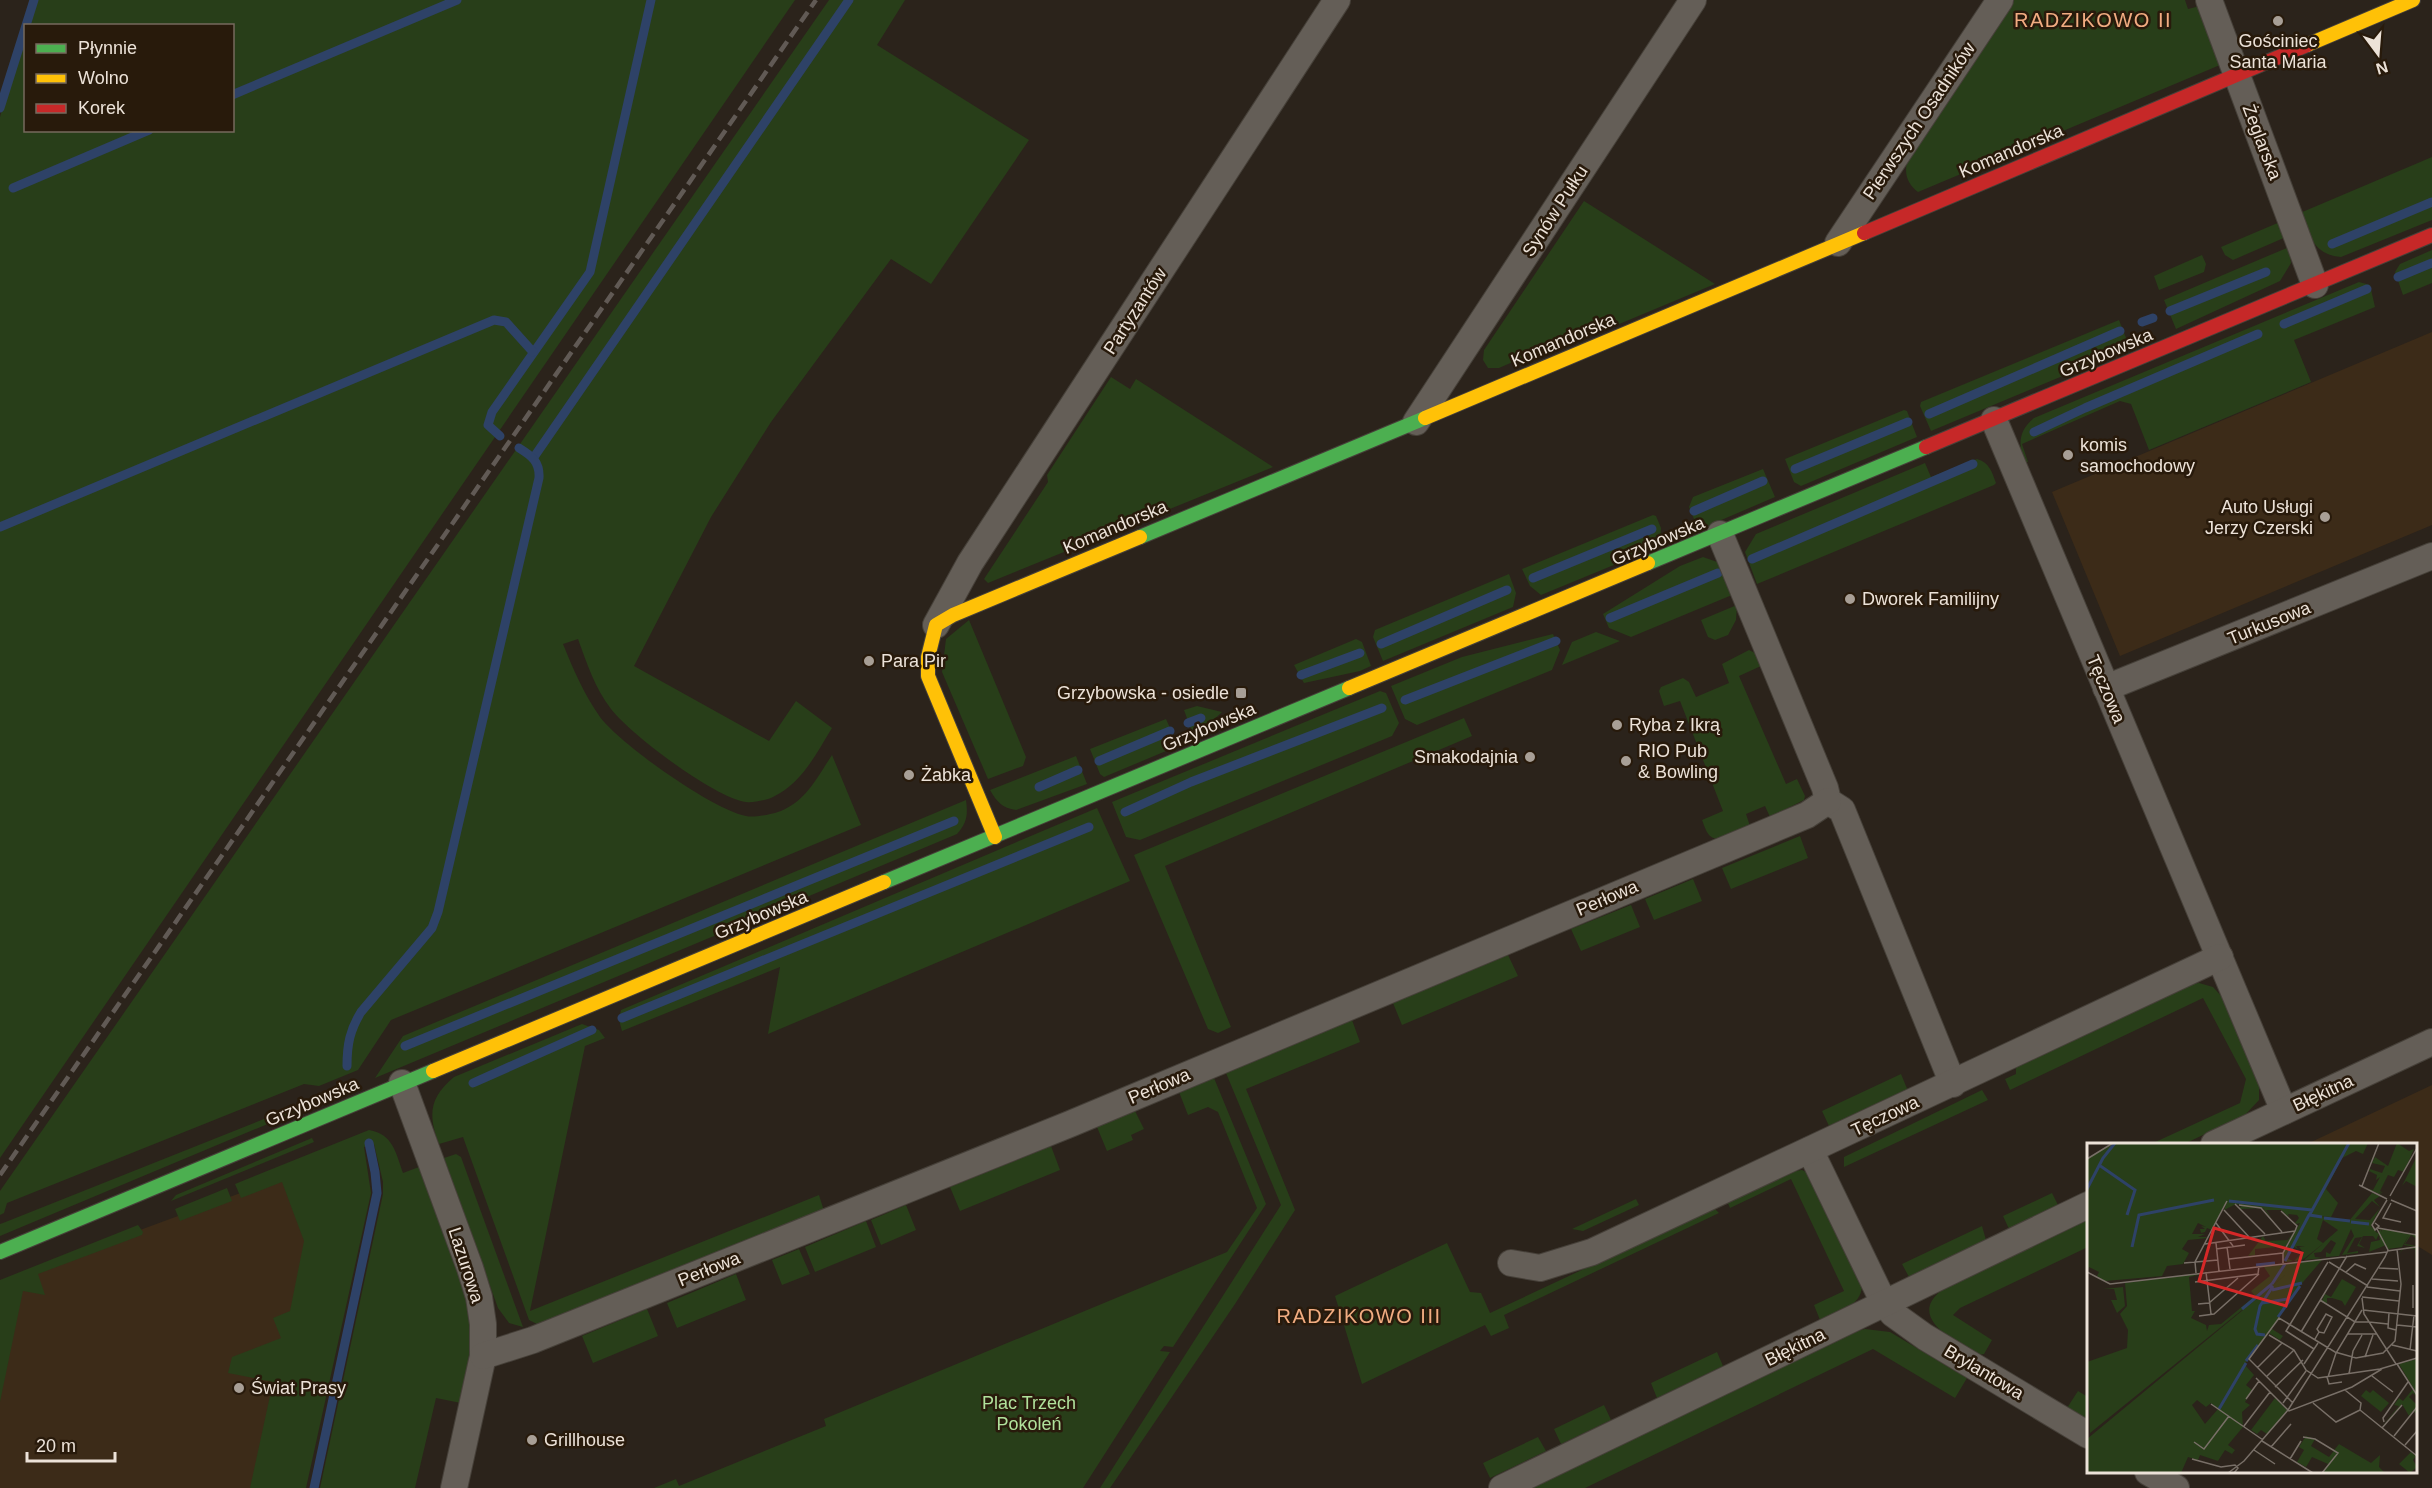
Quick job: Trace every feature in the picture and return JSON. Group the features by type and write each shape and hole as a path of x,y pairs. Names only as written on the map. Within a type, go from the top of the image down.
{"street":[{"name":"Partyzantów","path":"936,625 970,562 1338,0"},
{"name":"Synów Pułku","path":"1416,422 1693,0"},
{"name":"Pierwszych Osadników","path":"1838,243 2000,0"},
{"name":"Żeglarska","path":"2209,0 2315,285"},
{"name":"Komandorska","path":"936,625 995,596 1416,422 2413,0"},
{"name":"Grzybowska","path":"0,1252 2432,235"},
{"name":"Tęczowa","path":"1994,420 2284,1111"},
{"path":"1720,534 1825,788 1828,801 1842,810 1953,1084"},
{"name":"Turkusowa","path":"2106,688 2432,556"},
{"path":"936,625 928,657 928,676 995,837"},
{"name":"Perłowa","path":"483,1356 533,1340 1070,1124 1807,815 1828,801"},
{"name":"Tęczowa","path":"1511,1263 1540,1268 1592,1252 2220,957"},
{"name":"Błękitna","path":"2216,1143 2432,1042"},
{"name":"Lazurowa","path":"402,1083 478,1297 483,1324 483,1356 454,1488"},
{"path":"1810,1150 1884,1304"},
{"name":"Błękitna","path":"1502,1488 2087,1204"},
{"name":"Brylantowa","path":"1884,1304 1893,1314 1925,1337 2087,1434"},
{"path":"2150,1473 2176,1488"}],"shaded area":[{"path":"2432,332 2432,525 2120,656 2052,492"},
{"path":"2432,1085 2432,1255 2417,1246 2417,1143 2309,1143"},
{"path":"295,1173 316,1241 265,1488 0,1488 0,1358 18,1275"}],"green space":[{"path":"31,0 795,0 0,1158 0,117 24,26 24,132 234,132 234,24 25,24"},
{"path":"829,0 905,0 877,45 1029,140 931,284 891,259 771,422 711,517 634,666 769,741 796,701 832,728 800,776 783,791 756,802 732,798 674,764 636,734 611,709 600,693 578,639 563,644 589,699 611,729 646,759 712,802 746,816 781,811 805,794 832,755 861,825 391,1020 358,1070 319,1086 304,1084 7,1203 4,1213 0,1215 0,1191"},
{"path":"2014,0 2185,0 2188,9 2200,6 2220,65 1918,192 1908,179 1907,162"},
{"path":"2432,157 2432,220 2341,257 2324,252 2314,243 2300,213"},
{"path":"1584,201 1715,284 1521,365 1515,361 1499,368 1488,368 1483,360 1484,350"},
{"path":"2280,222 2286,237 2233,260 2225,255 2221,247"},
{"path":"2289,247 2291,263 2280,281 2176,329 2164,300"},
{"path":"2432,250 2432,283 2403,295 2395,272 2400,264"},
{"path":"2202,255 2206,264 2204,272 2159,290 2154,276"},
{"path":"2359,282 2370,285 2375,307 2294,340 2311,382 2149,450 2131,404 2120,401 2022,444 2028,462 2025,463 2021,450 2022,433 2034,418"},
{"path":"2119,320 2130,348 1931,431 1920,406 1921,402"},
{"path":"1111,377 1130,389 1136,379 1273,467 988,583 984,579 1048,482 1047,475"},
{"path":"1904,410 1907,411 1917,437 1801,486 1794,482 1785,459"},
{"path":"1977,459 1990,468 1996,483 1994,485 1757,584 1745,552 1756,534 1925,463 1931,477"},
{"path":"1763,469 1775,497 1705,527 1694,519 1689,507 1693,497"},
{"path":"1653,515 1656,516 1661,528 1660,546 1541,595 1530,586 1522,569"},
{"path":"1703,557 1720,563 1732,595 1631,637 1609,628 1603,614 1680,566"},
{"path":"1509,574 1516,593 1513,607 1383,661 1373,637 1375,630"},
{"path":"1737,605 1736,620 1728,635 1715,640 1708,637 1701,620"},
{"path":"969,620 1026,757 1023,766 988,779 942,672 946,639"},
{"path":"1596,632 1620,641 1562,665 1572,642"},
{"path":"1553,634 1560,650 1552,670 1417,725 1405,719 1391,686 1462,657"},
{"path":"1356,639 1362,642 1371,666 1360,671 1304,683 1294,665"},
{"path":"1749,650 1755,653 1761,666 1739,676 1786,784 1797,779 1805,796 1804,800 1770,817 1765,806 1746,814 1750,826 1715,839 1708,833 1702,820 1723,811 1680,701 1664,706 1659,691 1661,687 1683,678 1689,682 1696,697 1729,683 1722,664"},
{"path":"1380,691 1386,693 1399,723 1392,736 1140,840 1126,837 1112,802"},
{"path":"1197,706 1222,712 1194,738 1184,710"},
{"path":"1464,718 1472,736 1165,866 1231,1027 1218,1033 1208,1029 1134,855"},
{"path":"1166,719 1178,746 1104,777 1100,774 1090,749"},
{"path":"1076,756 1087,784 1016,810 1000,804 990,790"},
{"path":"966,800 966,819 957,834 375,1078 403,1036"},
{"path":"1097,808 1130,881 768,1034 780,967 622,1031 619,1020 621,1010"},
{"path":"1800,836 1808,858 1731,889 1722,868"},
{"path":"1693,879 1702,901 1654,920 1645,899"},
{"path":"1631,905 1640,927 1581,951 1571,929"},
{"path":"1508,955 1518,976 1402,1025 1393,1003"},
{"path":"2199,983 2213,987 2223,998 2259,1084 2259,1100 2245,1115 2186,1143 2153,1143 2240,1103 2246,1079 2203,998 2010,1090 2005,1079 2016,1074 2016,1066 2191,984"},
{"path":"1352,1020 1360,1042 1246,1089 1295,1210 1235,1304 1110,1488 1100,1488 1281,1205 1226,1073"},
{"path":"582,1024 599,1030 605,1038 585,1046 530,1311 819,1195 824,1211 539,1325 529,1320 463,1137 439,1144 433,1124 433,1108 440,1092 454,1077"},
{"path":"1901,1074 1908,1091 1830,1128 1822,1111"},
{"name":"Plac Trzech Pokoleń","path":"1214,1078 1266,1204 1173,1347 1164,1346 1160,1351 1170,1352 1083,1488 654,1488 676,1479 679,1486 826,1426 824,1419 1227,1252 1257,1208 1218,1112 1208,1107 1188,1115 1179,1092"},
{"path":"1982,1090 1988,1100 1844,1167 1844,1157"},
{"path":"299,1105 301,1110 0,1236 0,1224"},
{"path":"1135,1111 1144,1129 1131,1135 1133,1140 1107,1151 1097,1127"},
{"path":"369,1130 377,1132 388,1140 403,1173 419,1167 464,1287 470,1316 470,1345 461,1403 436,1398 415,1488 320,1488 383,1194 383,1182 374,1144 364,1147 371,1193 306,1488 250,1488 273,1382 228,1373 232,1357 281,1338 273,1318 290,1311 304,1241 282,1182 241,1198 235,1184"},
{"path":"312,1138 314,1142 171,1201 176,1195"},
{"path":"1051,1146 1060,1170 960,1211 950,1187"},
{"path":"456,1154 461,1157 523,1327 509,1323 498,1308 444,1158"},
{"path":"1802,1170 1808,1173 1862,1286 1861,1293 1853,1304 1820,1320 1814,1305 1844,1291 1791,1179 1730,1208 1727,1201 1789,1172"},
{"path":"227,1188 232,1201 180,1221 175,1209"},
{"path":"2052,1193 2058,1205 2009,1229 2003,1216"},
{"path":"1636,1199 1639,1205 1583,1231 1572,1229"},
{"path":"906,1205 916,1230 881,1245 871,1220"},
{"path":"1714,1208 1719,1213 1504,1315 1509,1328 1491,1336 1485,1325 1362,1384 1335,1296 1447,1243 1470,1292 1481,1293 1490,1313"},
{"path":"2087,1219 2087,1247 1960,1308 1953,1315 1992,1340 1984,1354 1978,1355 1948,1337 1932,1320 1929,1310 1932,1300 1942,1290"},
{"path":"866,1221 876,1247 815,1272 805,1247"},
{"path":"138,1225 143,1232 142,1235 38,1274 45,1295 23,1291 0,1402 0,1280"},
{"path":"1982,1226 1986,1240 1909,1277 1902,1264"},
{"path":"799,1249 810,1274 782,1285 772,1260"},
{"path":"736,1274 746,1300 677,1328 667,1303"},
{"path":"647,1309 658,1336 593,1363 582,1336"},
{"path":"1865,1329 1890,1332 1967,1378 1955,1398 1873,1349 1585,1488 1529,1488 1853,1332"},
{"path":"1717,1352 1723,1366 1657,1398 1651,1383"},
{"path":"2078,1391 2087,1396 2087,1419 2067,1408"},
{"path":"1604,1405 1611,1420 1561,1444 1554,1429"},
{"path":"1538,1437 1546,1451 1490,1478 1483,1463"}],"waterway":[{"path":"26,24 34,0"},
{"path":"234,94 457,0"},
{"path":"500,436 488,425 492,412 590,272 651,0"},
{"path":"534,457 849,0"},
{"path":"0,108 24,32"},
{"path":"13,188 144,132"},
{"path":"2332,244 2432,202"},
{"path":"2398,277 2432,263"},
{"path":"2170,311 2266,272"},
{"path":"2284,324 2367,289"},
{"path":"2142,322 2153,318"},
{"path":"0,527 494,320 506,322 533,352"},
{"path":"1929,414 2120,331"},
{"path":"2034,432 2258,334"},
{"path":"1795,469 1908,422"},
{"path":"347,1066 350,1038 361,1012 432,928 438,912 539,478 534,460 519,448"},
{"path":"1752,559 1973,464"},
{"path":"1694,511 1763,481"},
{"path":"1533,578 1652,529"},
{"path":"1610,618 1718,573"},
{"path":"1381,644 1507,590"},
{"path":"1405,700 1556,641"},
{"path":"1301,675 1360,653"},
{"path":"1125,812 1191,782 1382,708"},
{"path":"1188,723 1201,718"},
{"path":"1099,761 1170,731"},
{"path":"1039,787 1078,770"},
{"path":"405,1046 954,821"},
{"path":"622,1018 1089,827"},
{"path":"473,1083 592,1030"},
{"path":"314,1488 377,1193 369,1143"}],"railway":[{"path":"0,1175 816,0"}],"traffic: fast":[{"path":"1140,537 1425,418"},
{"path":"1648,563 1926,447"},
{"path":"884,882 1349,688"},
{"path":"0,1252 433,1071"}],"traffic: slow":[{"path":"2307,45 2413,0"},
{"path":"1425,418 1864,233"},
{"path":"995,837 928,676 928,657 936,625 953,615 1140,537"},
{"path":"1349,688 1648,563"},
{"path":"433,1071 884,882"}],"traffic: jam":[{"path":"1864,233 2307,45"},
{"path":"1926,447 2432,235"}],"place":[{"name":"Gościniec Santa Maria","path":"2278,21"},
{"name":"komis samochodowy","path":"2068,455"},
{"name":"Auto Usługi Jerzy Czerski","path":"2325,517"},
{"name":"Dworek Familijny","path":"1850,599"},
{"name":"Para Pir","path":"869,661"},
{"name":"Grzybowska - osiedle","path":"1241,693"},
{"name":"Ryba z Ikrą","path":"1617,725"},
{"name":"Smakodajnia","path":"1530,757"},
{"name":"RIO Pub & Bowling","path":"1626,761"},
{"name":"Żabka","path":"909,775"},
{"name":"Świat Prasy","path":"239,1388"},
{"name":"Grillhouse","path":"532,1440"}],"district":[{"name":"RADZIKOWO II","path":"2093,20"},
{"name":"RADZIKOWO III","path":"1359,1316"}]}
